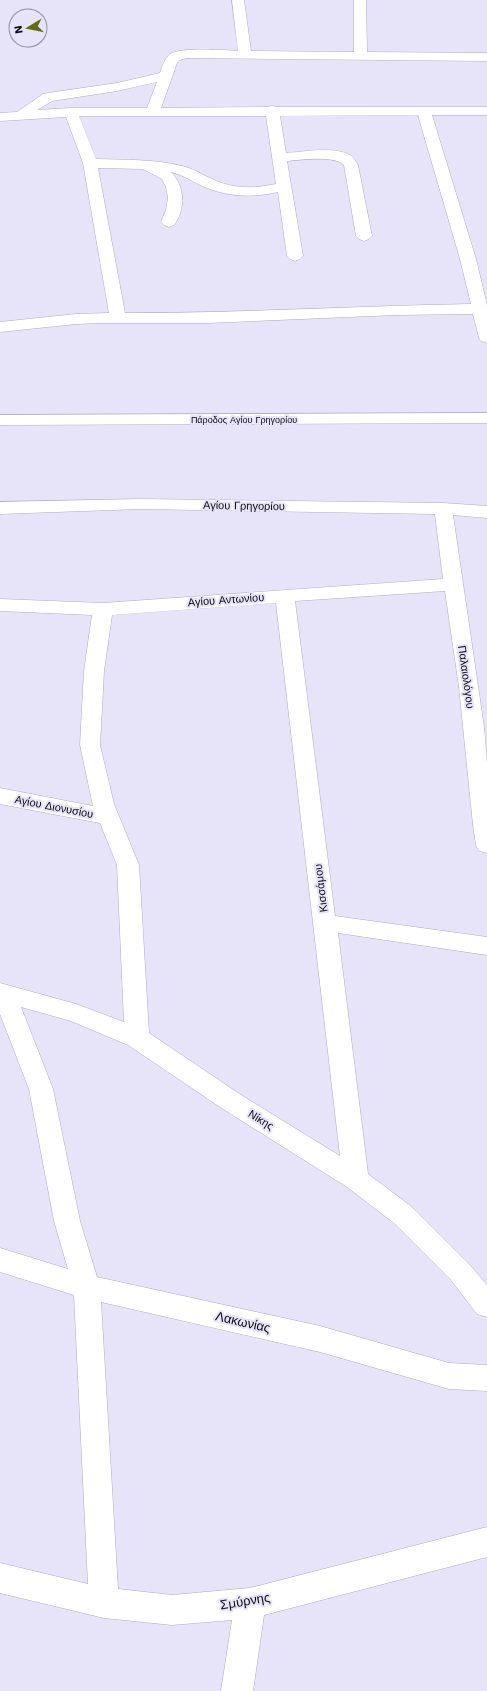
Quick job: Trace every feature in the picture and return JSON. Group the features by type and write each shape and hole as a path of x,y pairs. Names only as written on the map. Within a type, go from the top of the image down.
{"street":[{"path":"238,0 245,53"},
{"path":"360,0 361,55"},
{"path":"153,110 171,62 175,57 187,54 245,53 487,57"},
{"path":"19,116 48,97 98,90 166,76"},
{"path":"98,90 117,111"},
{"path":"0,117 71,112 153,110 487,111"},
{"path":"272,110 295,256"},
{"path":"424,111 468,259 487,338"},
{"path":"71,112 90,163 118,318"},
{"path":"280,157 339,156 346,158 351,164 364,236"},
{"path":"90,163 143,165 181,170 226,191 242,193 262,191 285,186"},
{"path":"143,165 166,175 173,184 176,196 175,210 169,222"},
{"path":"0,327 76,319 208,318 396,310 481,310"},
{"name":"Πάροδος Αγίου Γρηγορίου","path":"0,420 487,418"},
{"name":"Αγίου Γρηγορίου","path":"0,508 140,504 442,509 487,512"},
{"name":"Παλαιολόγου","path":"442,509 452,584 469,688 482,821 487,845"},
{"name":"Αγίου Αντωνίου","path":"0,605 103,609 452,584"},
{"name":"Κισσάμου","path":"286,596 356,1179"},
{"path":"103,609 94,671 90,745 103,804 128,865 137,1038"},
{"name":"Αγίου Διονυσίου","path":"0,796 108,817"},
{"path":"325,923 487,946"},
{"path":"2,992 41,1089 67,1221 87,1287 104,1603"},
{"name":"Νίκης","path":"2,992 76,1013 137,1038 232,1102 356,1179 403,1215 460,1272 487,1305"},
{"name":"Λακωνίας","path":"0,1260 87,1287 320,1339 448,1376 487,1378"},
{"name":"Σμύρνης","path":"0,1578 104,1603 172,1610 250,1603 487,1542"},
{"path":"238,1691 250,1603"}]}
